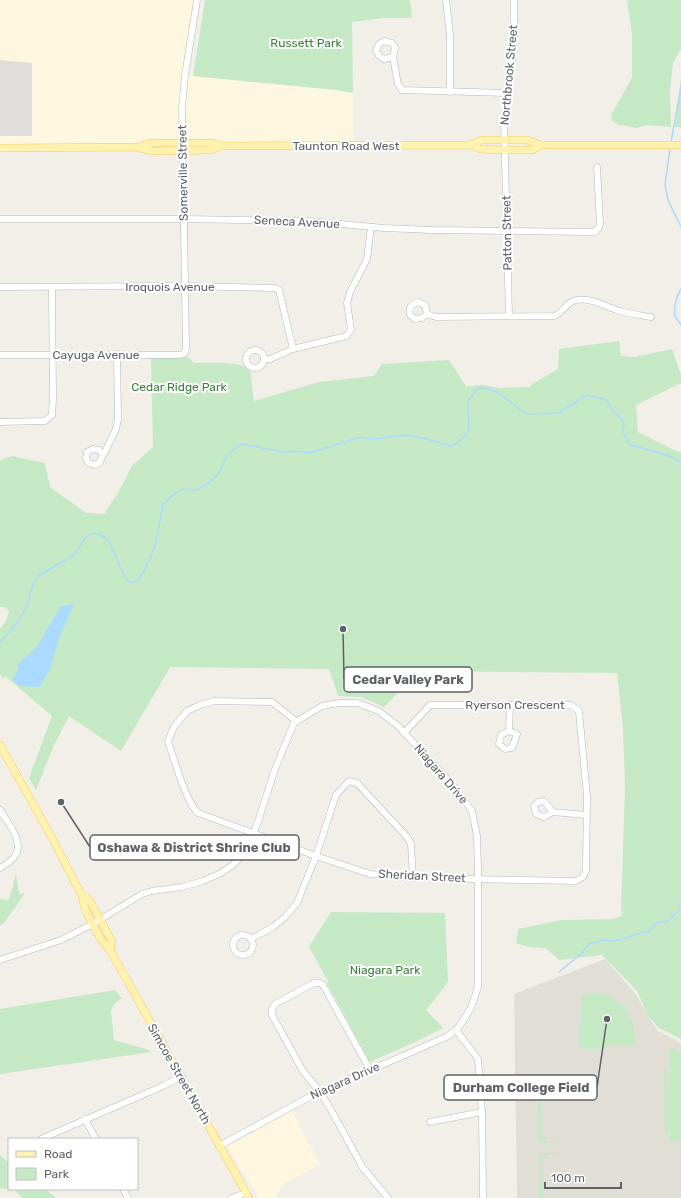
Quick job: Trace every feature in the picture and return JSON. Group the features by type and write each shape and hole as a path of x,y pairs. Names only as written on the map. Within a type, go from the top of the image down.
{"main road":[{"name":"Taunton Road West","path":"136,147 152,142 212,143 222,146 469,145 482,140 527,140 540,145 681,145"},
{"name":"Taunton Road West","path":"469,145 481,150 532,150 540,145"},
{"name":"Taunton Road West","path":"0,148 136,147 153,151 210,150 222,146"},
{"name":"Simcoe Street North","path":"0,745 2,753 52,838 105,945 110,950 153,1028 182,1076 247,1195"},
{"name":"Simcoe Street North","path":"82,896 88,898 112,942 110,950"}],"street":[{"name":"Somerville Street","path":"186,347 182,107 184,79 197,0"},
{"path":"446,0 450,35 450,92"},
{"name":"Northbrook Street","path":"505,150 504,120 514,41 514,0"},
{"path":"393,57 398,84 402,90 507,93"},
{"name":"Patton Street","path":"505,150 509,316"},
{"name":"Seneca Avenue","path":"0,219 309,221 371,227 432,230 594,232 598,229 600,224 597,167"},
{"path":"264,360 293,349 346,336 350,333 351,330 346,303 367,259 371,227"},
{"name":"Iroquois Avenue","path":"0,287 185,286 275,288 279,290 293,349"},
{"path":"0,422 45,421 49,418 53,411 52,287"},
{"path":"427,314 436,317 554,316 558,315 571,302 578,300 598,302 620,311 651,316"},
{"name":"Cayuga Avenue","path":"0,355 179,355 184,353 186,347"},
{"path":"103,455 107,451 117,423 117,354"},
{"name":"Sheridan Street","path":"296,721 272,702 214,701 200,705 187,712 174,727 168,741 189,801 195,810 198,813 253,834 370,874 413,878 478,879"},
{"name":"Niagara Drive","path":"219,1146 320,1092 446,1036 456,1030 471,1008 478,987 477,836 472,811 452,784 398,726 380,712 357,703 339,703 322,706 296,721"},
{"name":"Ryerson Crescent","path":"404,733 430,705 571,705 579,711 587,796 586,870 583,877 576,881 478,879"},
{"path":"509,731 510,705"},
{"path":"0,960 61,940 94,924 142,894 152,891 182,887 203,881 221,873 233,865 246,850 253,834 287,739 296,721"},
{"path":"251,939 273,927 285,917 297,903 316,856 336,795 349,781 357,783 407,836 411,844 413,878"},
{"path":"0,810 18,840 19,849 14,857 0,868"},
{"path":"553,812 586,815"},
{"path":"370,1070 323,985 314,984 275,1004 271,1014 303,1071 320,1092 363,1168 388,1198"},
{"path":"456,1030 478,1059 482,1112 483,1198"},
{"path":"43,1138 163,1086 182,1076"},
{"path":"430,1122 482,1112"},
{"path":"85,1119 95,1138"},
{"path":"231,1198 247,1195"}],"shaded area":[{"path":"0,0 197,0 185,75 353,93 353,144 195,150 0,148"},
{"path":"0,60 32,63 32,136 0,136"},
{"path":"605,959 635,993 658,1031 681,1043 681,1198 517,1198 514,994"},
{"path":"292,1111 320,1164 283,1185 275,1198 259,1198 226,1145"}],"green space":[{"name":"Russett Park","path":"205,0 410,0 412,18 383,18 352,22 353,93 193,76"},
{"path":"627,0 681,0 681,49 673,63 670,90 671,127 647,125 637,128 619,125 611,120 612,113 632,78 632,33"},
{"path":"681,77 681,127 673,127 676,119"},
{"name":"Cedar Ridge Park","path":"619,341 621,356 635,357 672,349 681,375 681,383 636,405 638,432 681,452 681,1039 659,1028 648,1016 637,991 602,955 559,960 546,948 529,947 516,943 518,929 562,920 614,919 624,915 621,914 625,785 623,728 617,673 420,671 384,707 361,697 338,696 329,669 170,667 121,751 69,716 54,745 36,790 29,778 52,716 5,676 4,679 0,675 0,629 6,621 9,611 4,607 0,607 0,461 12,456 45,463 50,487 86,513 104,514 118,493 132,466 153,447 151,358 188,357 194,363 223,363 244,366 250,369 254,401 319,382 374,376 382,364 449,360 467,388 467,386 483,385 499,388 530,387 532,384 558,369 559,349"},
{"path":"16,874 19,894 25,893 4,923 0,925 0,899 9,900"},
{"name":"Niagara Park","path":"331,912 445,913 448,982 426,1010 443,1028 370,1062 309,947"},
{"path":"115,990 122,998 114,1004 111,1011 114,1040 149,1050 151,1052 0,1074 0,1009"},
{"path":"590,993 610,997 624,1008 633,1025 635,1045 608,1046 605,1049 583,1049 579,1046 579,1025 582,1021 582,995"},
{"path":"669,1047 681,1051 681,1142 670,1142"},
{"path":"664,1069 668,1069 669,1133 665,1133"},
{"path":"544,1074 556,1074 558,1079 557,1080 556,1075 545,1076 545,1079 540,1080 542,1137 546,1137 546,1142 558,1141 558,1137 559,1141 557,1142 540,1143 538,1141 538,1082 539,1077"},
{"path":"539,1154 558,1154 546,1155 546,1159 542,1159 543,1198 539,1198"},
{"path":"0,1155 8,1162 8,1189 0,1188"},
{"path":"14,1190 46,1190 56,1198 23,1198"}],"water":[{"path":"74,604 59,638 51,667 40,687 19,686 13,679 19,668 17,665 37,647 61,606"}],"waterway":[{"path":"671,142 681,87"},
{"path":"670,148 665,185 668,200 681,227"},
{"path":"681,289 678,295 675,310 675,316 681,325"},
{"path":"0,642 18,622 26,608 33,585 38,576 74,555 86,537 91,533 98,534 108,540 127,580 131,582 137,581 142,575 155,547 163,505 182,489 197,490 209,483 219,473 228,454 242,444 284,452 296,451 310,453 361,437 373,439 406,435 452,446 460,441 468,431 468,401 478,388 484,388 496,392 528,414 559,413 580,398 587,395 607,400 613,412 620,417 624,424 623,431 630,445 664,454 681,462"},
{"path":"559,972 582,953 589,944 603,940 615,941 651,930 656,923 668,921 681,908"}],"place":[{"name":"Cedar Valley Park","path":"343,629"},
{"name":"Oshawa & District Shrine Club","path":"61,802"},
{"name":"Durham College Field","path":"607,1019"}]}
